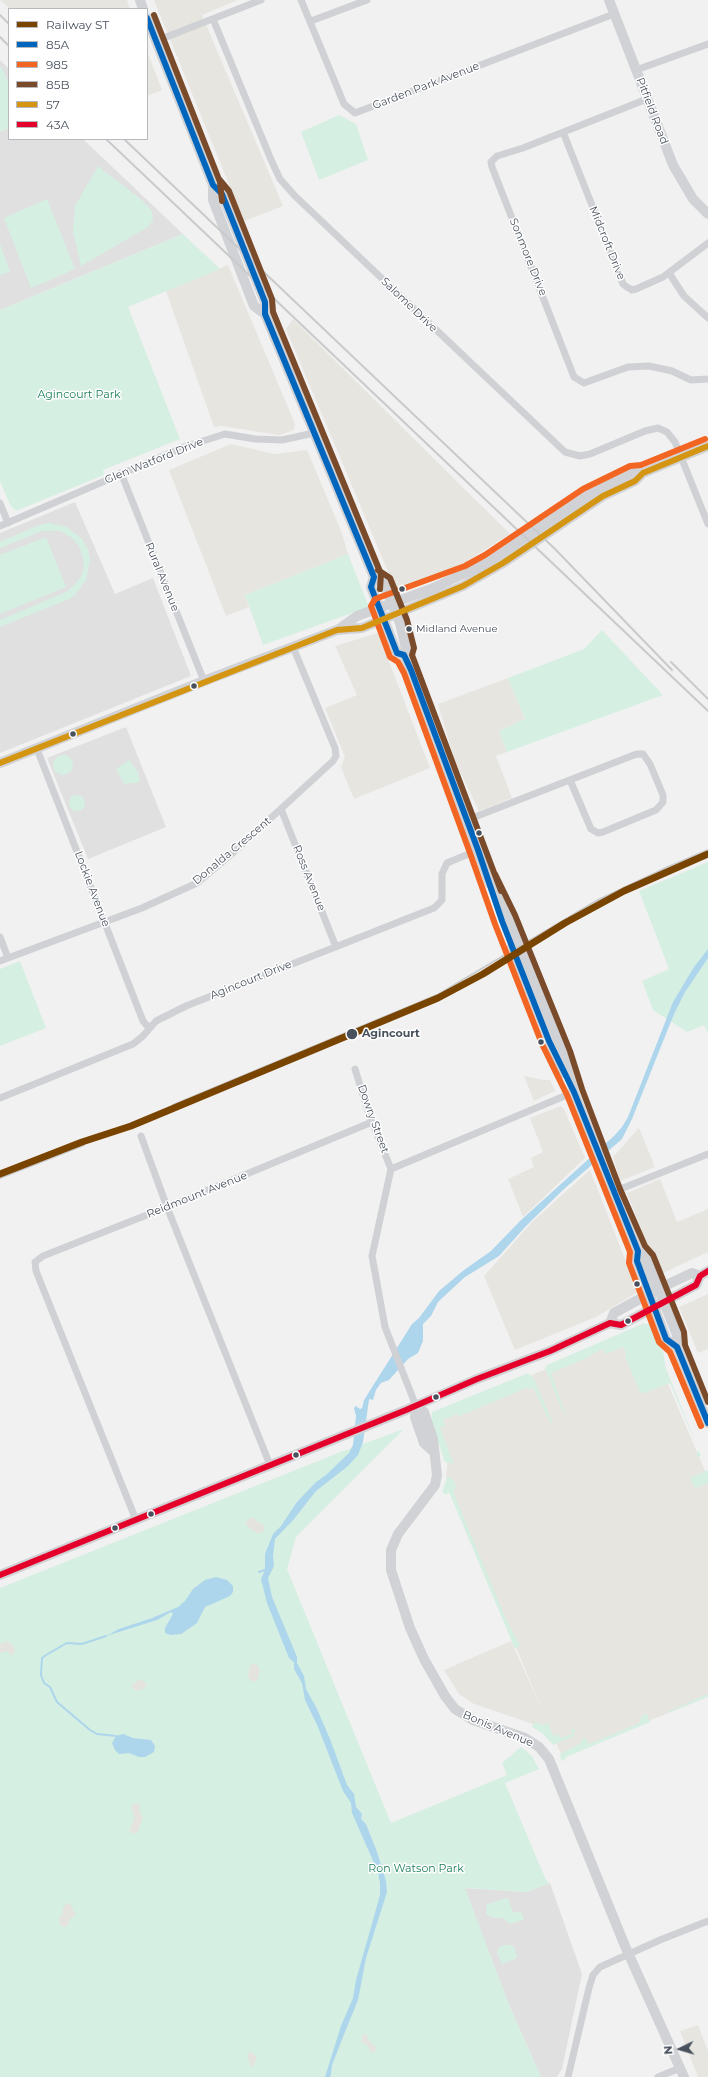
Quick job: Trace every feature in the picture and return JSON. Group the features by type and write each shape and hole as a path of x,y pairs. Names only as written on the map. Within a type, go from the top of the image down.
{"main road":[{"name":"Pitfield Road","path":"609,0 679,177 694,199 708,214"},
{"path":"148,21 213,185 222,194 265,302 265,314 374,577 383,582 392,602 404,639 406,649 404,655 467,820 502,921 549,1041 574,1092 638,1251 646,1258 677,1335 677,1347 708,1423"},
{"path":"0,763 204,681 337,630 357,616 379,606 431,588 475,569 489,562 588,496 633,473 643,472 708,446"},
{"path":"337,630 362,628 463,586 503,563 603,496 635,481 643,472"},
{"path":"374,577 371,587 397,653 404,655"},
{"path":"638,1251 637,1261 666,1339 677,1347"},
{"path":"610,1323 614,1313 658,1289 692,1273 704,1273"},
{"path":"0,1575 373,1424 470,1382 550,1351 610,1323 621,1326 696,1285 704,1273"},
{"name":"Bonis Avenue","path":"416,1406 415,1417 424,1442 434,1452 437,1468 435,1484 398,1534 390,1555 390,1570 410,1628 424,1659 445,1696 455,1709 473,1720 526,1738 539,1748 549,1759 629,1953 682,2072"}],"street":[{"path":"156,41 261,0"},
{"name":"Garden Park Avenue","path":"301,0 344,104 348,109 356,113 614,14"},
{"path":"311,22 367,0"},
{"name":"Salome Drive","path":"213,19 272,162 286,188 555,443 565,452 580,456 590,454 645,431 658,428 667,432 673,438 681,457"},
{"path":"636,70 708,44"},
{"name":"Sonmore Drive","path":"647,99 497,156 491,162 494,174 574,377 584,383 628,367 649,366 672,371 691,380 708,379"},
{"name":"Midcroft Drive","path":"563,132 623,284 632,290 669,273 708,243"},
{"path":"669,273 684,296 708,318"},
{"name":"Glen Watford Drive","path":"0,526 184,447 225,434 282,440 314,433"},
{"path":"681,457 708,524"},
{"name":"Rural Avenue","path":"121,473 204,681"},
{"path":"0,503 8,523"},
{"name":"Donalda Crescent","path":"0,961 142,908 197,883 281,809 332,761 336,756 335,748 293,647"},
{"name":"Lockie Avenue","path":"37,749 143,1021 149,1028"},
{"path":"467,820 634,755 643,754 650,764 663,795 663,802 656,810 598,833 591,830 570,780"},
{"name":"Ross Avenue","path":"281,809 336,947"},
{"name":"Agincourt Drive","path":"0,1098 133,1044 143,1036 156,1021 186,1006 434,908 442,900 442,874 447,863 478,850"},
{"path":"0,937 8,958"},
{"name":"Dowry Street","path":"355,1069 372,1122 391,1169"},
{"path":"416,1406 385,1327 372,1256 391,1169 574,1092"},
{"name":"Reidmount Avenue","path":"136,1520 36,1271 34,1262 43,1256 167,1207 372,1122"},
{"path":"141,1136 167,1207 270,1465"},
{"path":"613,1192 708,1154"},
{"path":"568,2077 593,1975 600,1966 708,1921"},
{"path":"658,2077 682,2072"}],"shaded area":[{"path":"0,0 127,0 130,8 9,8"},
{"path":"154,0 238,0 202,15 283,206 244,221"},
{"path":"148,54 162,90 148,96"},
{"path":"0,60 8,68 8,140 84,140 183,234 0,310"},
{"path":"228,265 295,424 294,430 279,435 221,426 214,427 166,291"},
{"path":"293,319 510,534 442,577 397,593 286,329"},
{"path":"231,444 274,454 307,450 342,533 348,554 245,595 249,607 226,616 169,470"},
{"path":"75,502 115,594 153,578 191,676 0,753 0,533"},
{"path":"378,633 430,768 354,799 341,767 345,757 325,708 357,695 335,646"},
{"path":"508,678 525,719 499,731 507,752 496,756 512,798 479,811 455,761 438,704"},
{"path":"126,727 166,827 88,859 47,758"},
{"path":"524,1076 550,1080 555,1091 534,1101"},
{"path":"561,1106 564,1109 585,1158 523,1217 508,1179 534,1167 531,1158 543,1152 530,1118"},
{"path":"639,1128 655,1167 620,1181 613,1157"},
{"path":"590,1170 638,1292 596,1317 515,1350 484,1276 532,1222"},
{"path":"660,1179 677,1222 708,1209 708,1252 663,1273 655,1263 627,1193"},
{"path":"708,1294 708,1349 698,1353 679,1307"},
{"path":"644,1328 708,1478 708,1697 562,1756 552,1734 530,1723 474,1704 459,1694 444,1670 511,1641 542,1710 446,1478 448,1458 434,1416"},
{"path":"550,1883 582,1974 562,2069 557,2077 541,2077 509,2005 464,1888 527,1892"},
{"path":"698,2025 708,2051 708,2077 698,2077 680,2031"}],"green space":[{"path":"2,67 8,82 8,128 0,132 0,68"},
{"path":"339,115 356,124 368,160 319,180 301,132"},
{"path":"98,166 143,201 152,211 153,220 148,227 81,266 73,232 75,206"},
{"path":"47,199 75,269 31,288 4,218"},
{"name":"Agincourt Park","path":"183,234 220,269 128,307 180,439 103,470 104,475 16,511 10,505 0,481 0,310"},
{"path":"0,244 10,272 0,275"},
{"path":"50,523 67,527 82,539 88,549 90,559 86,580 75,595 69,599 0,627 0,620 68,591 81,577 84,568 83,558 79,546 71,537 60,531 42,531 0,548 0,542 39,525"},
{"path":"46,537 66,587 0,614 0,555"},
{"path":"348,554 369,607 263,645 245,595"},
{"path":"602,630 663,695 507,752 499,731 525,719 508,678 584,649"},
{"path":"59,755 67,755 73,761 73,769 67,775 59,775 53,769 53,761"},
{"path":"129,760 138,772 140,782 124,784 116,769"},
{"path":"77,795 83,797 85,803 83,809 77,811 71,809 69,803 71,797"},
{"path":"708,862 708,1033 704,1025 687,1032 653,1010 642,981 669,969 639,891"},
{"path":"20,961 46,1028 0,1046 0,969"},
{"path":"642,1324 650,1324 655,1331 664,1355 665,1366 699,1451 670,1383 644,1393 640,1392 625,1357 626,1353 623,1347 606,1354 603,1349 589,1357 551,1373 566,1416 563,1412 545,1368 547,1365"},
{"path":"528,1373 534,1379 552,1421 551,1424 534,1389 526,1388 460,1416 457,1414 443,1420 445,1426 440,1428 454,1464 445,1462 431,1421 432,1412"},
{"name":"Ron Watson Park","path":"404,1429 296,1537 287,1569 391,1823 507,1775 502,1763 521,1747 532,1756 539,1769 505,1783 546,1880 550,1883 527,1892 465,1888 509,2005 541,2077 0,2077 0,1588 338,1453"},
{"path":"699,1451 701,1456 698,1457 696,1453"},
{"path":"708,1470 708,1483 695,1488 690,1478"},
{"path":"449,1477 454,1480 456,1488 454,1489 454,1493 456,1499 505,1617 520,1646 515,1649 449,1492 446,1495 442,1492 447,1478"},
{"path":"708,1694 708,1697 668,1713 667,1712"},
{"path":"644,1714 647,1714 650,1722 566,1757 564,1761 561,1760 560,1754 579,1744 584,1738 589,1744 640,1723 640,1719"},
{"path":"537,1722 542,1725 548,1723 553,1736 559,1734 560,1738 572,1734 571,1729 574,1729 575,1732 572,1737 553,1745 542,1733 532,1727 533,1724"},
{"path":"508,1898 513,1913 521,1911 524,1920 509,1924 504,1918 494,1918 486,1914 487,1904"},
{"path":"504,1945 511,1945 515,1948 517,1958 502,1964 497,1953 498,1948"}],"sand":[{"path":"250,1518 254,1518 257,1522 264,1525 265,1528 262,1533 256,1533 247,1526 246,1522"},
{"path":"6,1641 11,1643 15,1650 13,1656 6,1651 0,1653 0,1644"},
{"path":"254,1663 258,1666 260,1671 257,1680 254,1682 250,1680 248,1676 250,1666"},
{"path":"139,1679 145,1682 146,1686 143,1689 136,1691 131,1686"},
{"path":"135,1803 140,1804 139,1810 143,1818 137,1833 133,1834 129,1830 135,1818 131,1807"},
{"path":"67,1903 70,1904 76,1915 70,1919 67,1926 64,1927 60,1924 59,1918 63,1914 63,1908"},
{"path":"363,2034 367,2035 370,2043 376,2047 375,2052 371,2052 367,2045 361,2042"},
{"path":"249,2052 253,2053 257,2058 253,2067 251,2066 247,2056"}],"water":[{"path":"708,949 708,958 685,992 674,1014 632,1119 622,1139 564,1189 526,1226 499,1256 465,1277 438,1302 431,1316 423,1324 423,1341 418,1353 408,1359 389,1380 381,1383 376,1390 373,1400 369,1400 363,1442 358,1455 348,1466 316,1491 294,1519 275,1539 273,1556 274,1566 268,1578 272,1597 297,1657 297,1663 304,1676 306,1689 317,1709 330,1739 347,1785 354,1794 356,1807 362,1814 361,1819 366,1824 386,1881 387,1892 366,1958 358,2000 332,2065 330,2077 325,2077 341,2026 353,1998 356,1980 380,1895 380,1883 378,1872 352,1813 351,1803 343,1791 318,1727 305,1700 302,1683 294,1669 294,1662 289,1658 267,1603 261,1579 265,1570 265,1554 273,1534 281,1526 297,1502 316,1482 326,1475 349,1453 353,1445 356,1416 354,1408 356,1406 360,1409 362,1408 364,1400 412,1324 419,1318 439,1291 464,1270 491,1251 520,1221 622,1127 628,1117 673,1002 694,967"},
{"path":"216,1577 227,1580 233,1586 233,1592 230,1596 205,1607 197,1623 181,1634 171,1635 165,1633 165,1628 173,1614 171,1612 157,1620 106,1636 119,1629 152,1618 178,1607 185,1601 193,1589 205,1580"},
{"path":"123,1734 133,1738 151,1740 155,1746 154,1752 145,1757 139,1757 129,1753 119,1754 115,1750 112,1743 116,1736"}],"waterway":[{"path":"259,1572 265,1570"},
{"path":"106,1636 82,1644 67,1643 46,1655 42,1658 41,1675 44,1683 50,1687 57,1702 90,1730 97,1734 116,1736"}],"railway":[{"path":"0,15 8,23"},
{"path":"0,37 8,45"},
{"path":"107,140 708,711"},
{"path":"125,140 555,549 672,670"},
{"path":"671,662 708,699"},
{"path":"173,1105 437,995 596,901 708,850"},
{"path":"0,1178 84,1145"}],"rail line":[{"name":"ST","path":"0,1174 82,1142 131,1126 438,998 483,974 565,923 624,891 708,854"}],"transit line":[{"name":"85B","path":"154,15 220,182 222,201"},
{"name":"85A","path":"148,21 213,185 222,194 265,302 265,314 374,577 371,587 397,653 404,655 411,670 478,850 502,921 549,1041 574,1092 638,1251 637,1261 666,1339 677,1347 708,1423"},
{"name":"85B","path":"219,179 229,191 272,299 273,312 381,574 380,589"},
{"name":"985","path":"701,1426 670,1352 659,1342 629,1263 630,1252 567,1095 542,1044 495,924 404,673 398,662 390,657 371,606 375,599 465,566 485,555 583,489 630,466 641,465 705,439"},
{"name":"57","path":"0,763 337,630 362,628 463,586 503,563 603,496 635,481 643,473 708,446"},
{"name":"85B","path":"378,570 390,578 407,620 414,648 412,655 501,891"},
{"name":"85B","path":"495,874 515,915 570,1051 582,1089 620,1189 645,1246 653,1255 684,1332 685,1345 708,1402"},
{"name":"43A","path":"0,1575 406,1410 477,1379 550,1351 610,1323 621,1325 696,1285 700,1276 708,1271"}],"place":[{"name":"Midland Avenue","path":"409,629"},
{"name":"Agincourt","path":"352,1034"}]}
